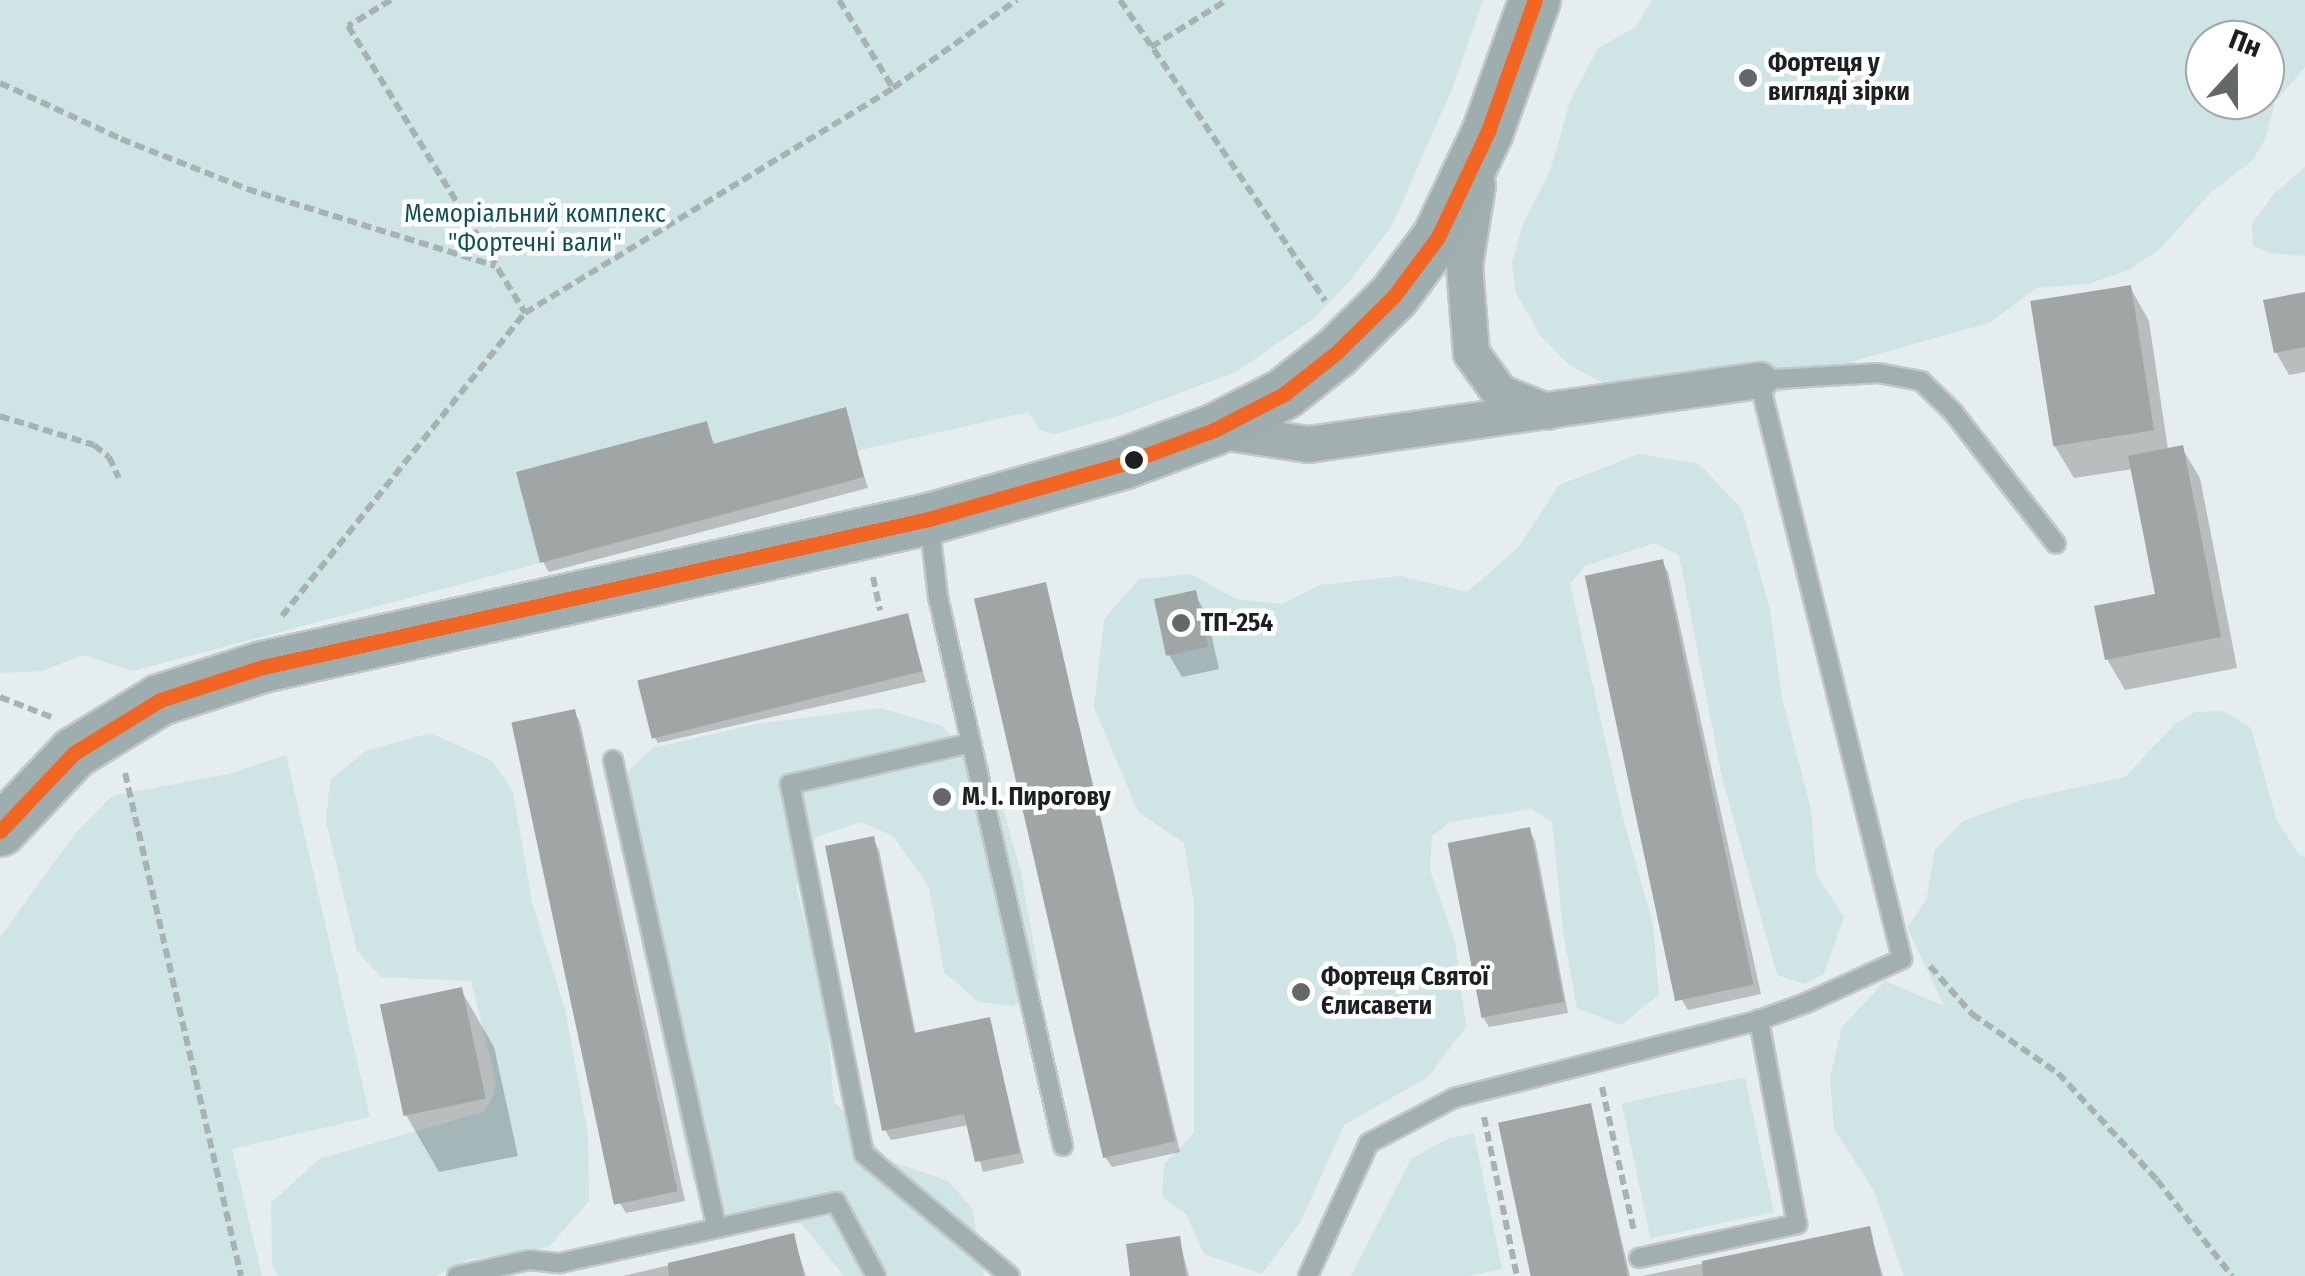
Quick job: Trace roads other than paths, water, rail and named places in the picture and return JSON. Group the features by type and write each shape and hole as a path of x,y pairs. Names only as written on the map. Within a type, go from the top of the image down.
{"main road":[{"path":"0,831 74,752 160,700 263,668 929,519 1124,464 1214,430 1284,394 1336,353 1394,296 1438,237 1488,131 1534,0"}],"street":[{"path":"1488,131 1464,264 1471,353 1499,392 1547,412"},
{"path":"1214,430 1308,444 1759,380"}],"lane":[{"path":"1308,1276 1369,1143 1454,1098 1759,1020 1806,1004 1902,959 1759,380 1878,373 1921,381 1953,412 2056,544"},
{"path":"929,519 938,597 1063,1146"},
{"path":"972,744 790,784 864,1154 1010,1276"},
{"path":"613,760 718,1228"},
{"path":"1639,1258 1797,1224 1759,1020"},
{"path":"457,1276 530,1260 560,1263 836,1202 876,1276"}],"place":[{"name":"Фортеця у вигляді зірки","path":"1748,78"},
{"name":"ТП-254","path":"1181,623"},
{"name":"М. І. Пирогову","path":"942,797"},
{"name":"Фортеця Святої Єлисавети","path":"1301,992"}],"park label":[{"name":"Меморіальний комплекс \"Фортечні вали\"","path":"535,230"}]}
